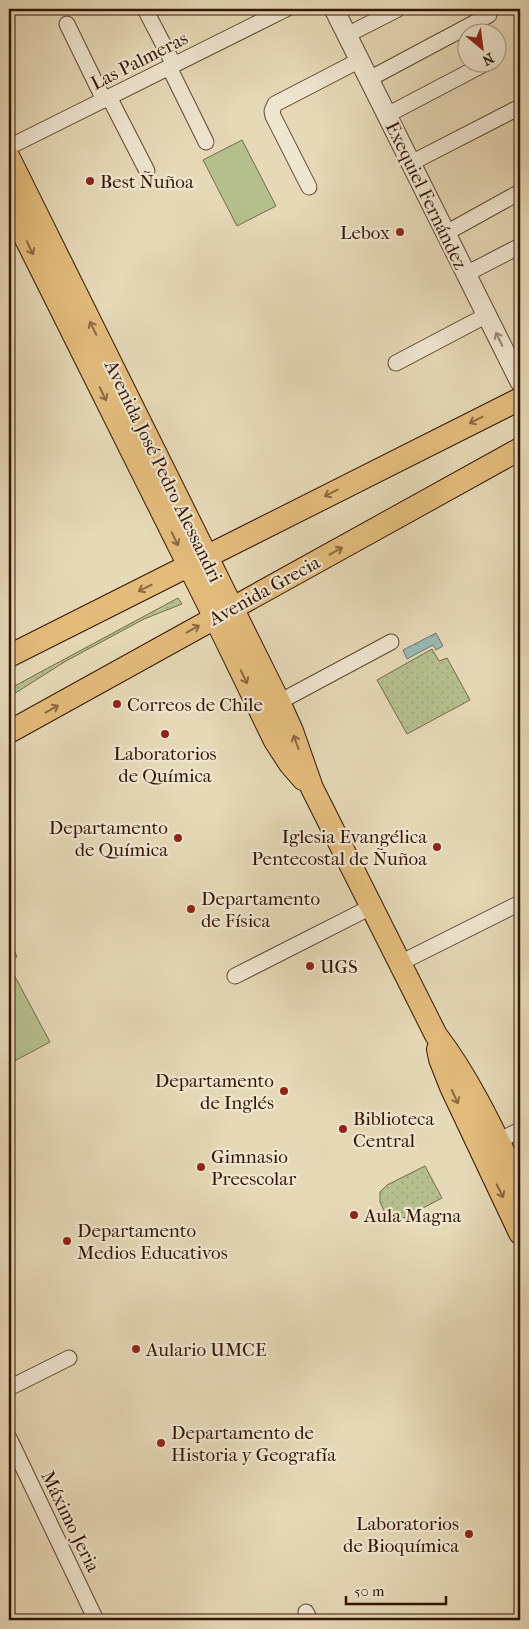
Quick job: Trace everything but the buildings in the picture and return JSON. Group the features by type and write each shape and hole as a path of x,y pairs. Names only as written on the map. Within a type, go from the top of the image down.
{"main road":[{"name":"Avenida José Pedro Alessandri","path":"9,158 223,613 275,740 290,764 312,788"},
{"name":"Avenida José Pedro Alessandri","path":"9,205 197,560"},
{"path":"9,656 520,399"},
{"name":"Avenida Grecia","path":"9,732 520,449"},
{"name":"Avenida José Pedro Alessandri","path":"223,613 279,702 292,731 312,788 371,907 436,1034 466,1079 520,1233"},
{"name":"Avenida José Pedro Alessandri","path":"489,1146 520,1186"}],"street":[{"path":"145,9 206,142"},
{"name":"Las Palmeras","path":"9,147 286,9"},
{"name":"Exequiel Fernández","path":"334,9 520,382"},
{"path":"347,35 398,9"},
{"path":"369,79 489,15"},
{"path":"67,24 147,171"},
{"path":"309,187 273,116 273,108 275,104 360,60"},
{"path":"387,115 470,72"},
{"path":"411,163 520,107"},
{"path":"446,233 520,192"},
{"path":"466,274 520,246"},
{"path":"396,363 487,315"},
{"path":"279,702 391,642"},
{"path":"400,962 520,903"},
{"path":"235,976 371,907"},
{"path":"489,1146 520,1130"},
{"path":"9,1388 69,1358"},
{"name":"Máximo Jeria","path":"9,1438 96,1620"}],"green space":[{"path":"242,140 276,206 237,226 203,160"},
{"path":"178,598 182,604 144,619 66,661 9,697 9,689"},
{"path":"432,649 439,661 447,658 470,700 407,734 377,680"},
{"path":"9,937 17,957 9,960"},
{"path":"12,971 50,1042 9,1064 9,973"},
{"path":"425,1166 442,1198 404,1218 394,1217 384,1211 380,1202 380,1192 387,1185"}],"water":[{"path":"436,633 443,646 436,650 433,645 407,659 403,650"}],"place":[{"name":"Best Ñuñoa","path":"90,181"},
{"name":"Lebox","path":"400,232"},
{"name":"Correos de Chile","path":"117,704"},
{"name":"Laboratorios de Química","path":"165,734"},
{"name":"Departamento de Química","path":"178,838"},
{"name":"Iglesia Evangélica Pentecostal de Ñuñoa","path":"437,847"},
{"name":"Departamento de Física","path":"191,909"},
{"name":"UGS","path":"310,966"},
{"name":"Departamento de Inglés","path":"284,1091"},
{"name":"Biblioteca Central","path":"343,1129"},
{"name":"Gimnasio Preescolar","path":"201,1167"},
{"name":"Aula Magna","path":"354,1215"},
{"name":"Departamento Medios Educativos","path":"67,1241"},
{"name":"Aulario UMCE","path":"136,1349"},
{"name":"Departamento de Historia y Geografía","path":"161,1443"},
{"name":"Laboratorios de Bioquímica","path":"469,1534"}]}
